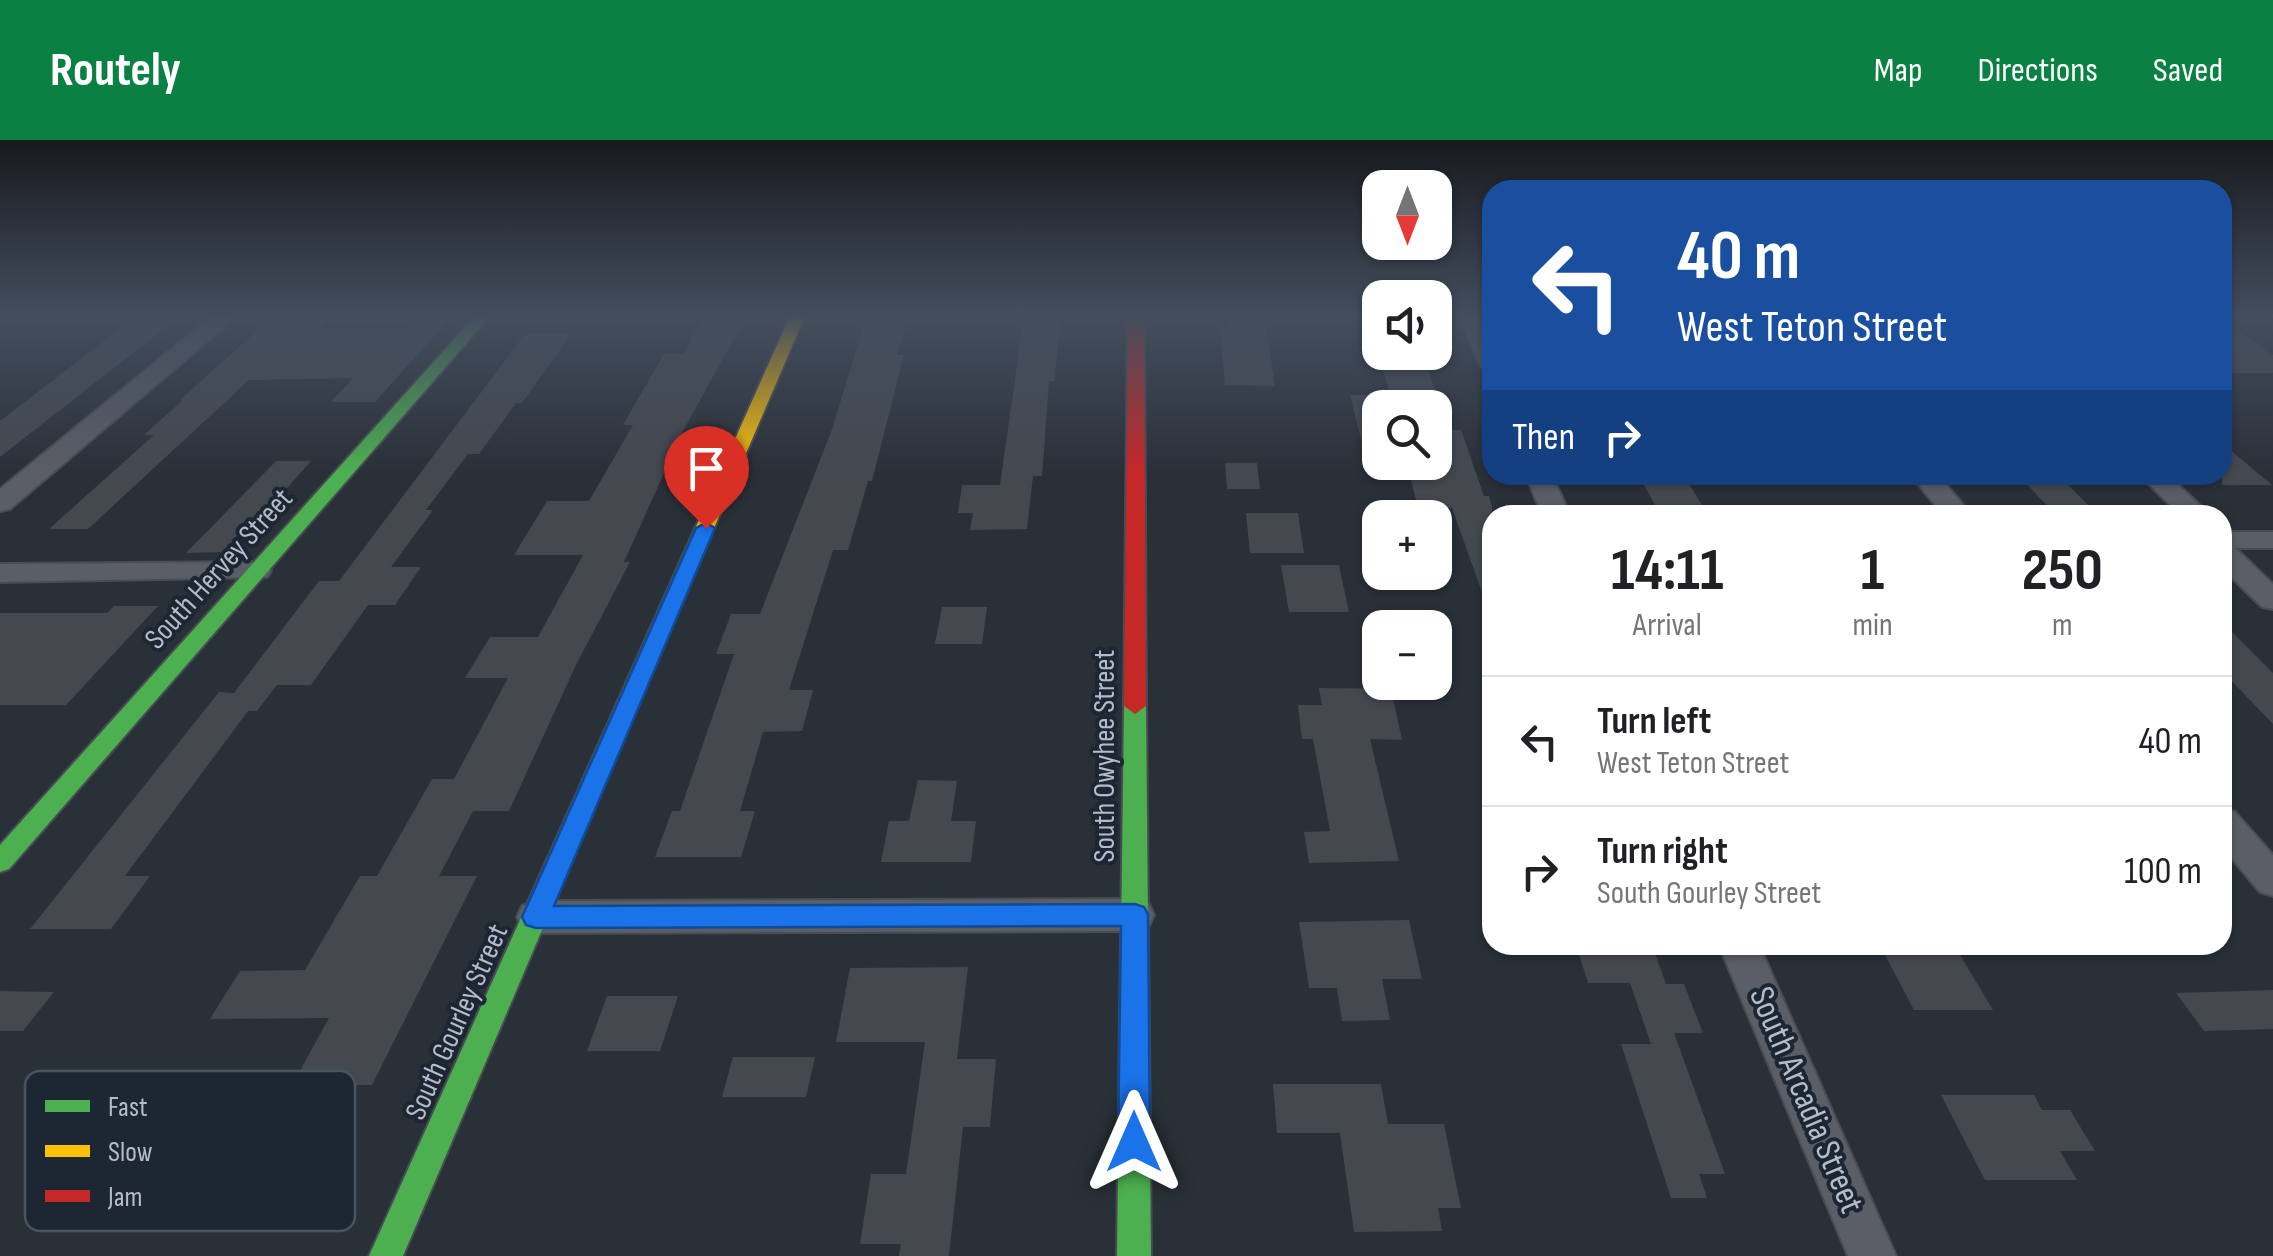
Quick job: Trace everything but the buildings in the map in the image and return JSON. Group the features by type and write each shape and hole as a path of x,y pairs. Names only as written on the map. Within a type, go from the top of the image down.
{"street":[{"path":"0,503 163,368"},
{"name":"South Hervey Street","path":"0,862 437,368"},
{"name":"South Gourley Street","path":"386,1256 775,368"},
{"name":"South Owyhee Street","path":"1134,1256 1136,368"},
{"path":"1932,485 1950,505"},
{"path":"2164,485 2185,505"},
{"path":"2232,540 2273,540"},
{"path":"2232,561 2273,600"},
{"path":"0,573 257,571"},
{"path":"2232,834 2273,881"},
{"path":"536,917 1135,914"},
{"name":"South Arcadia Street","path":"1744,955 1872,1256"}],"traffic: fast":[{"path":"0,862 437,368"},
{"path":"1134,1256 1135,706"},
{"path":"386,1256 576,822"}],"traffic: slow":[{"path":"576,822 775,368"}],"traffic: jam":[{"path":"1135,706 1136,368"}],"route":[{"path":"706,528 536,917 1135,914 1134,1142"}]}
